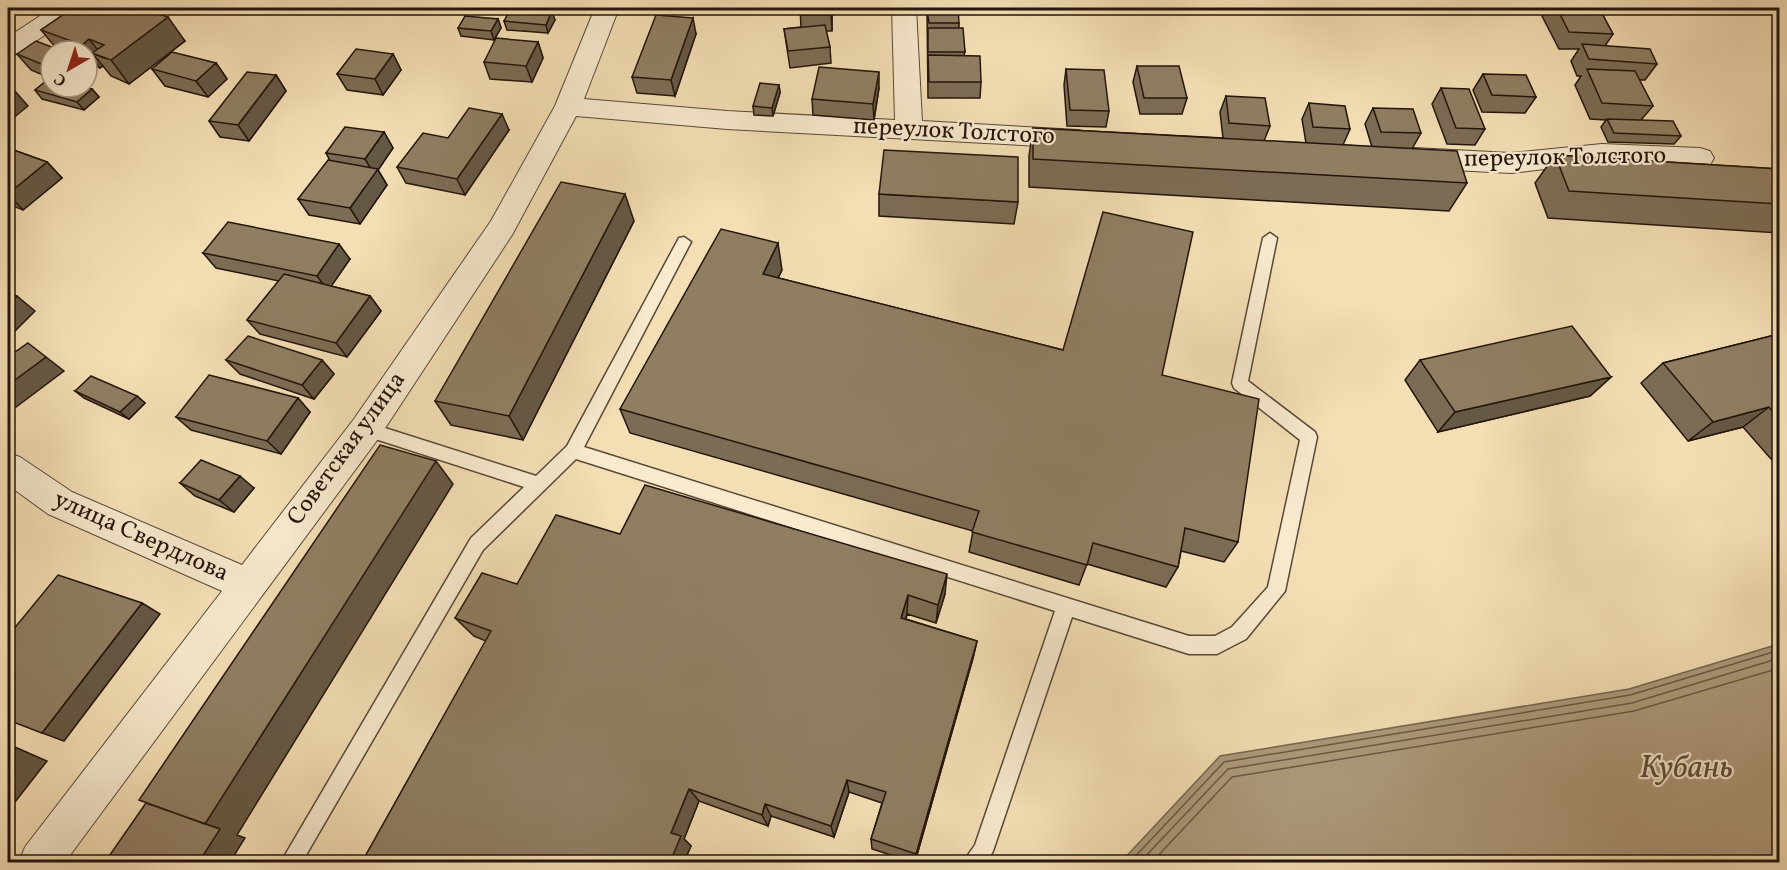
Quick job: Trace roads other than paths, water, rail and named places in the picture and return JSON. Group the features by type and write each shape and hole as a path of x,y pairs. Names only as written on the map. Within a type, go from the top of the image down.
{"street":[{"path":"8,48 68,8"},
{"name":"Советская улица","path":"40,862 246,584 366,429 502,228 568,106 608,8"},
{"path":"904,8 909,130"},
{"name":"переулок Толстого","path":"568,106 727,120 1098,140"},
{"name":"переулок Толстого","path":"1393,157 1511,163 1602,153 1700,158"},
{"name":"улица Свердлова","path":"8,467 60,503 246,584"}],"lane":[{"path":"573,451 1189,645 1217,645 1239,633 1276,591 1309,437 1240,383 1270,238"},
{"path":"291,862 477,544 573,451 684,242"},
{"path":"366,429 538,484"},
{"path":"973,862 983,851 1066,606"}],"water":[{"name":"Кубань","path":"1779,644 1779,862 1121,862 1220,756 1629,689"}]}
